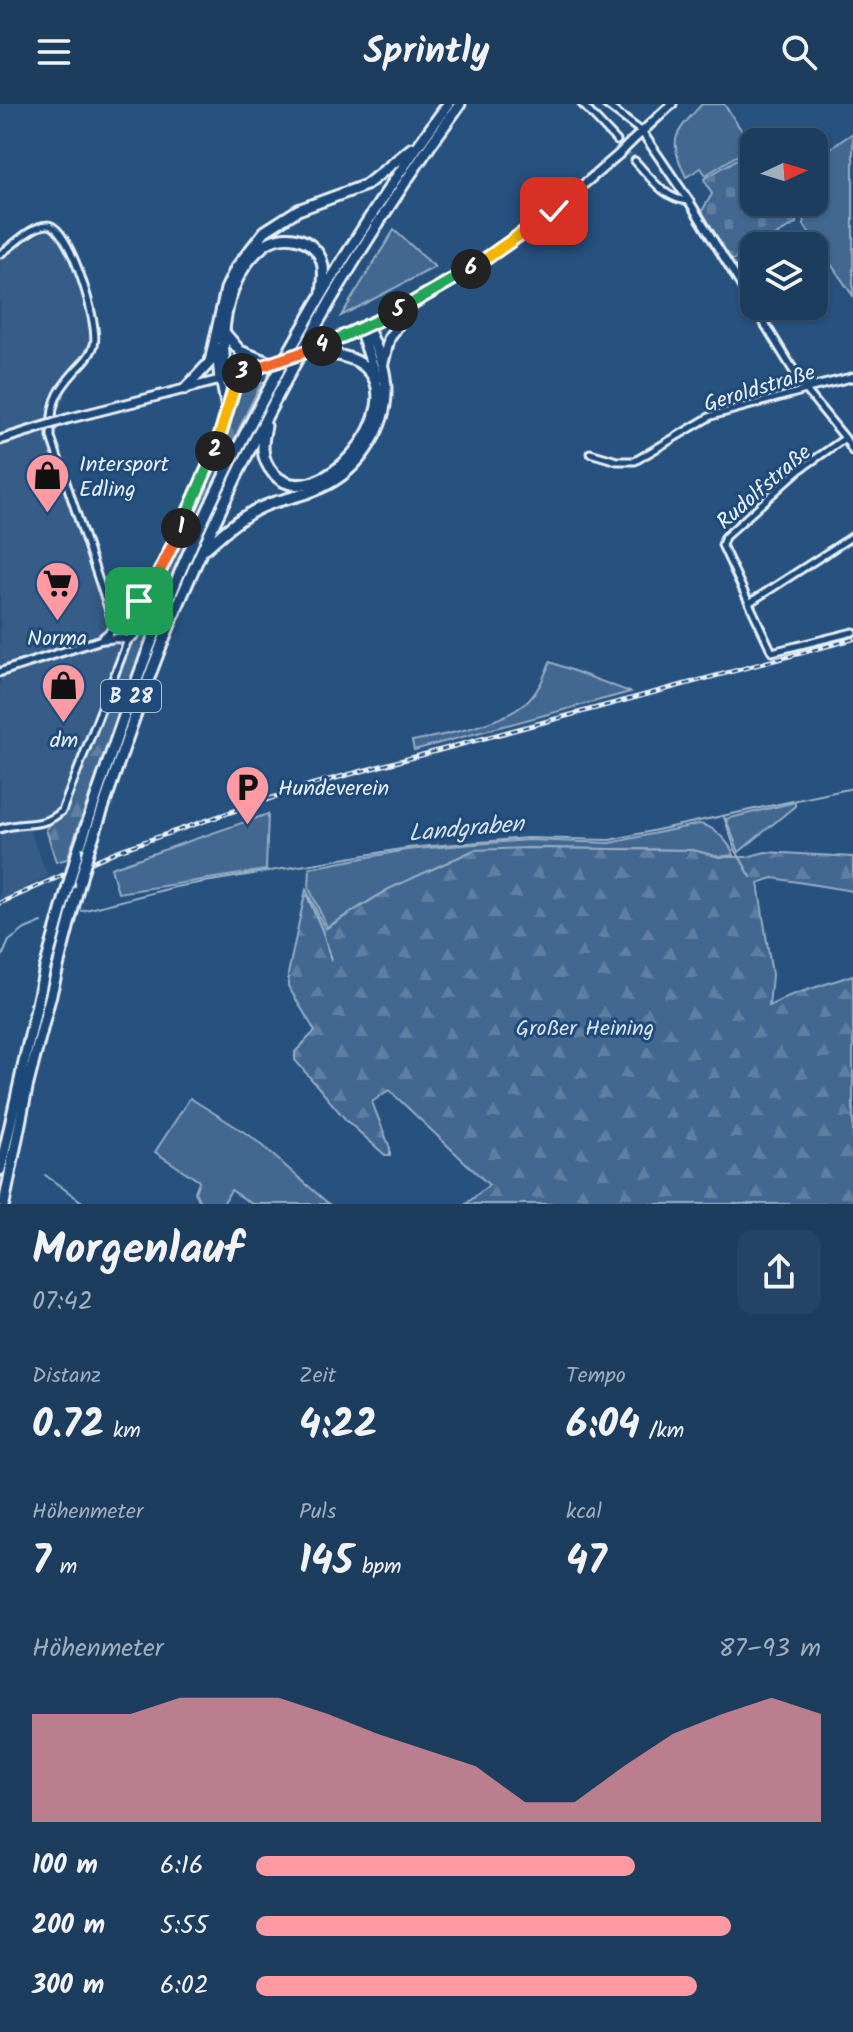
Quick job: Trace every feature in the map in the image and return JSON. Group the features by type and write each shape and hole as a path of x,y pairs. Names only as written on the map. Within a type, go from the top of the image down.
{"highway":[{"name":"B 28","path":"0,1170 45,968 77,854 131,695 182,570 261,406 322,296 448,104"},
{"name":"B 28","path":"4,1204 27,1088 80,881 147,683 201,553 270,410 345,280 460,104"},
{"path":"223,379 221,303 236,268 265,231 298,210 366,185 393,166 423,138"},
{"path":"185,389 210,362 240,276 259,249 277,238 296,238 315,249 323,267 322,296"},
{"path":"201,553 227,528 253,511 320,488 358,461 376,433 385,408 383,366 389,339 410,305"},
{"path":"270,410 262,443 267,464 284,481 305,484 333,471 358,447 375,414 378,385 364,327"},
{"path":"364,327 383,366"},
{"path":"220,334 240,351 266,363"},
{"path":"311,351 365,366 378,385"}],"main road":[{"path":"0,440 67,419 238,375 266,363 311,351 410,305 496,254 554,211 672,104"},
{"path":"230,400 238,375"}],"street":[{"path":"582,104 617,141"},
{"path":"605,104 642,132 689,201 806,390 853,452"},
{"path":"635,161 666,194 673,199 689,201"},
{"path":"0,254 36,228 47,224 55,226 62,232 69,248 94,318 96,337 91,352 63,385 52,404 51,440 110,611 112,627 124,652"},
{"name":"Geroldstraße","path":"590,453 617,461 635,461 711,416 853,377"},
{"path":"100,640 154,583 176,538 212,460 226,419 230,400 223,379"},
{"path":"223,379 226,419"},
{"name":"Rudolfstraße","path":"845,438 798,471 723,539 722,547 772,652 853,632"},
{"path":"749,603 853,536"},
{"path":"0,829 17,823 46,823 62,811 128,640 137,632 135,620 139,601"},
{"path":"110,611 135,620"},
{"path":"0,672 100,640 128,640"}],"shaded area":[{"path":"45,231 53,232 62,240 92,333 87,351 58,382 46,404 115,620 112,630 121,657 66,801 55,818 30,832 48,876 0,901 0,258"}],"green space":[{"path":"702,104 724,104 740,128 740,154 706,175 701,168 686,177 676,144 685,122"},
{"path":"853,133 853,296 828,260 828,232 809,232 804,225 804,216 828,216 828,150"},
{"path":"740,157 740,216 793,216 797,223 781,232 740,232 740,256 731,261 702,211 712,194 704,179"},
{"path":"394,230 435,267 341,316"},
{"path":"262,382 181,558 67,859 56,862 46,829 63,811 126,651 138,636 136,623 141,601 154,587 218,461 241,387"},
{"path":"550,662 630,692 414,750 412,741 474,727 518,708 536,691"},
{"path":"795,802 795,806 739,852 726,819"},
{"path":"268,814 266,870 118,893 111,868"},
{"path":"699,824 710,827 720,835 734,855 719,857 693,850 528,848 389,889 327,927 309,888 310,868 406,850 528,840 610,843"},
{"name":"Großer Heining","path":"474,850 693,850 719,857 747,857 765,852 853,857 853,891 773,878 758,883 772,975 769,1006 789,996 853,975 853,1204 466,1204 489,1185 389,1090 372,1102 390,1155 385,1155 346,1120 295,1060 295,1052 315,1031 288,986 306,889 325,929 389,889"},
{"path":"190,1098 252,1137 329,1204 252,1204 231,1190 223,1204 201,1204 195,1192 199,1181 155,1152"}],"waterway":[{"name":"Landgraben","path":"82,911 175,887 407,848 527,838 610,840 853,788"},
{"path":"724,817 735,849 751,877"},
{"path":"307,895 331,960"},
{"name":"Landgraben","path":"0,961 9,941 25,929 42,922"},
{"path":"45,1175 85,1204"}],"tunnel":[{"path":"617,141 635,161"}],"railway":[{"path":"0,903 117,851 310,785 853,639"}],"place":[{"name":"Intersport Edling","path":"48,515"},
{"name":"Norma","path":"57,623"},
{"name":"dm","path":"64,725"},
{"name":"Hundeverein","path":"247,826"}],"route":[{"path":"139,601 154,583 212,460 238,375 320,347 395,313 496,254 554,211"}]}
